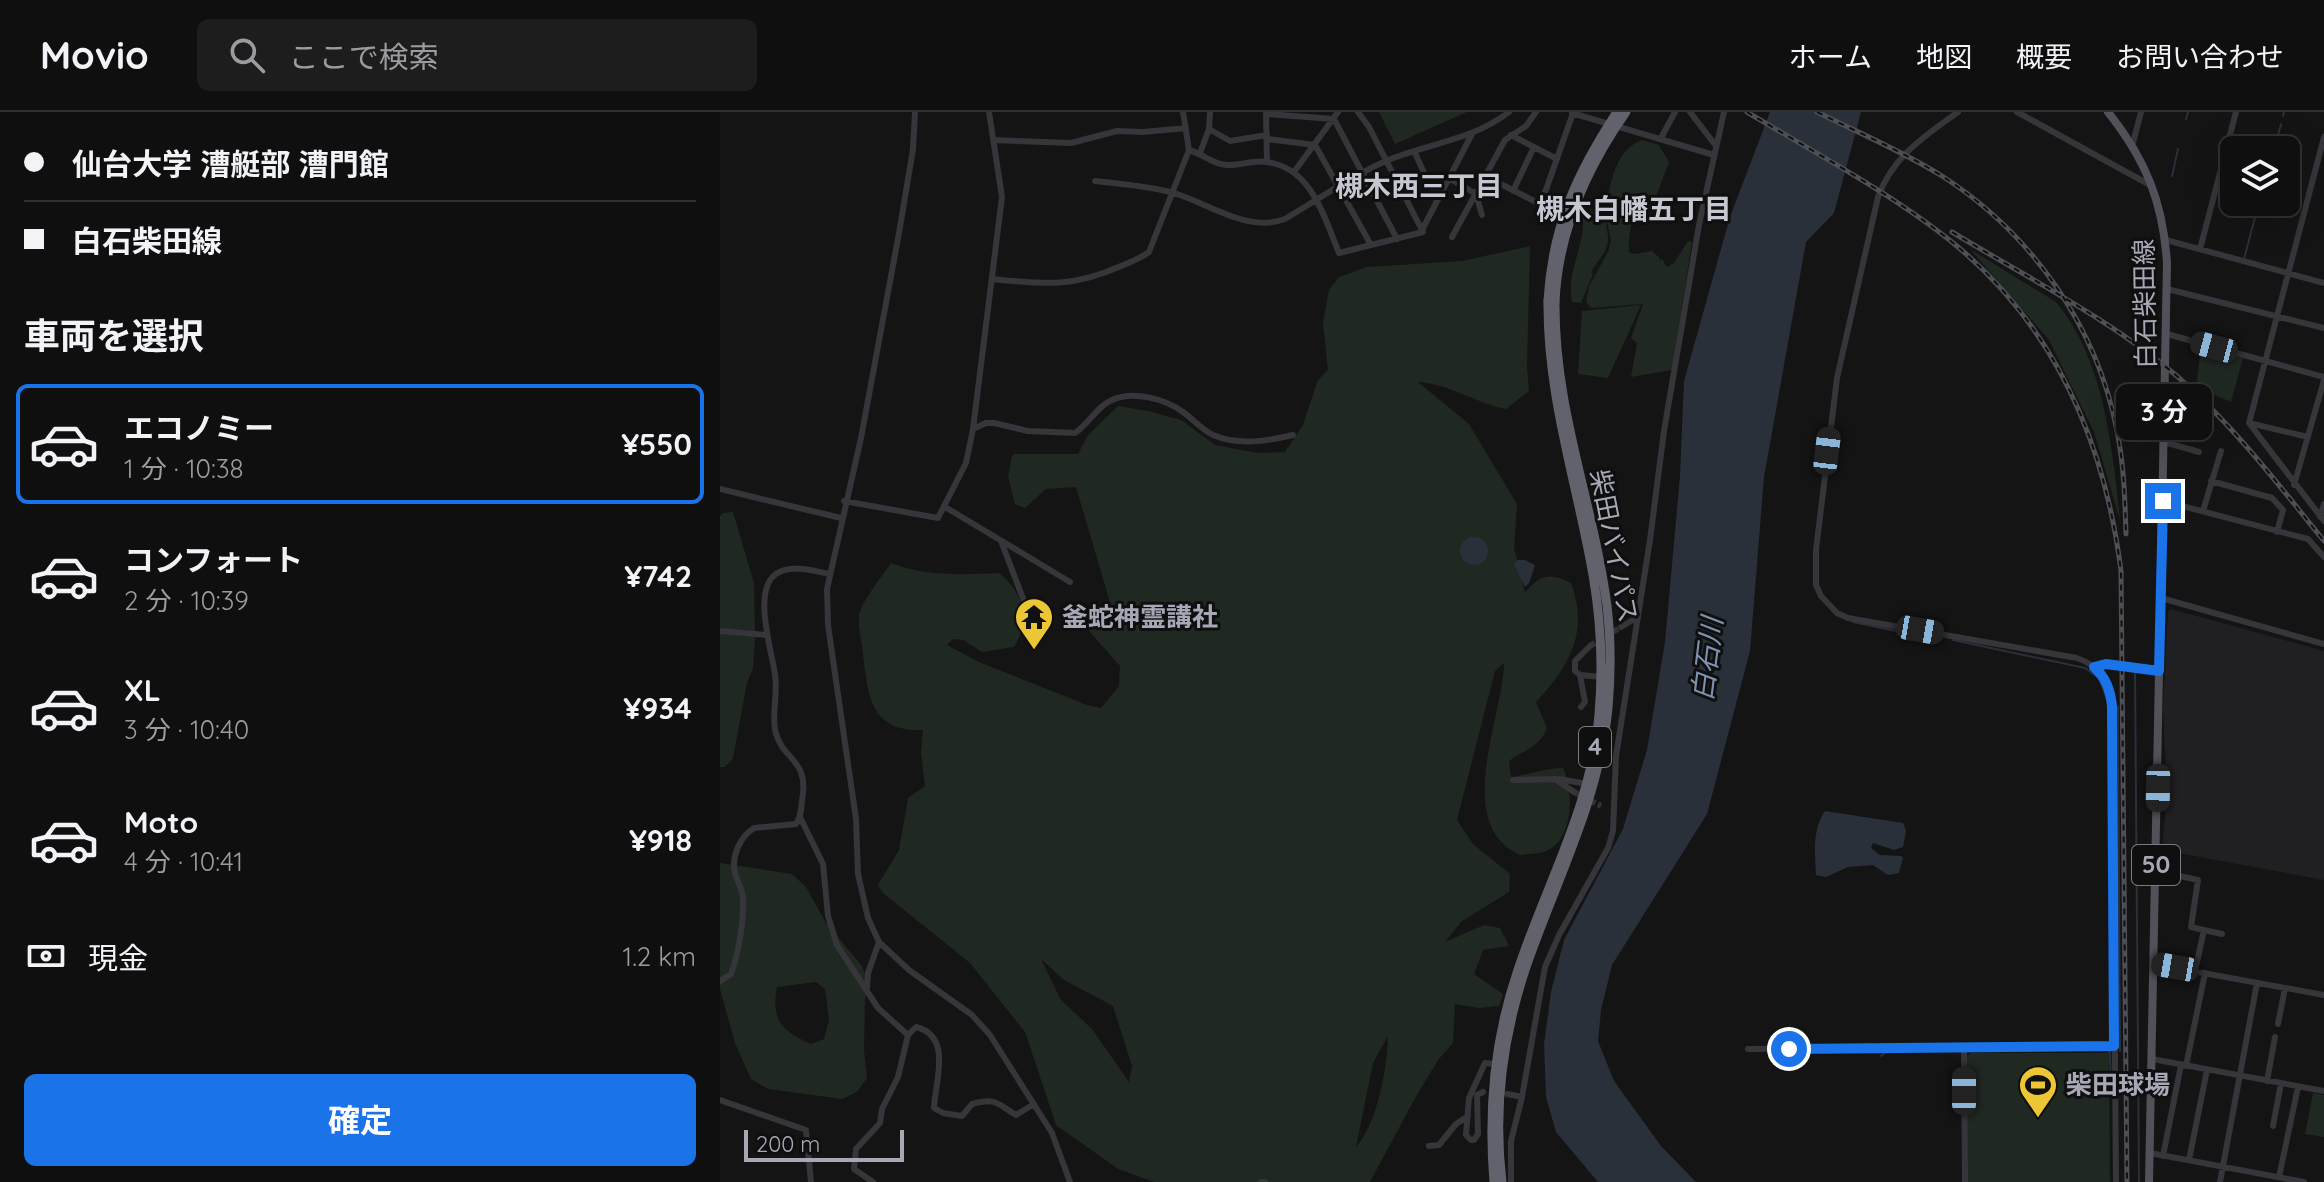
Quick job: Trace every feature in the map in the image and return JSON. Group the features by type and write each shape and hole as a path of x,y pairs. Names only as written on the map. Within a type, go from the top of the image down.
{"highway":[{"name":"柴田バイパス","path":"1494,1182 1491,1112 1495,1064 1517,973 1572,833 1588,784 1596,743 1601,642 1594,578 1554,398 1549,353 1552,259 1568,200 1617,112"},
{"name":"柴田バイパス","path":"1502,1182 1499,1097 1509,1028 1527,965 1588,807 1603,747 1608,708 1610,651 1607,608 1559,385 1551,302 1572,209 1597,157 1626,112"}],"main road":[{"name":"白石柴田線","path":"2108,112 2133,143 2154,187 2166,240 2167,334 2149,1182"}],"street":[{"path":"915,112 913,149 899,233 826,603 855,807 858,874 868,918 879,942 909,970 981,1025 999,1046 1057,1143 1070,1182"},
{"path":"844,501 938,518 966,463 973,429 1002,194 989,112"},
{"path":"992,279 1030,283 1079,282 1144,256 1156,239 1189,150 1183,112"},
{"path":"1200,153 1209,129 1210,112"},
{"path":"1358,112 1369,127 1422,230"},
{"path":"1095,181 1173,193 1230,215 1271,224 1386,161 1472,134 1491,126 1509,112"},
{"path":"1452,237 1510,135 1526,126 1536,112"},
{"path":"1485,176 1538,203 1542,201 1570,112 1714,155"},
{"path":"1597,121 1600,112"},
{"path":"1661,138 1675,112"},
{"path":"1690,112 1716,146"},
{"path":"1512,1182 1510,1146 1545,967 1555,942 1608,848 1613,831 1610,807 1616,756 1664,431 1699,225 1724,112"},
{"path":"1958,112 1899,159 1888,173 1878,197 1837,378 1816,550 1816,585 1827,605 1848,618 2061,655 2084,661 2106,680 2112,706 2116,1182"},
{"path":"2017,112 2154,187"},
{"path":"2133,143 2141,112"},
{"path":"2200,249 2236,112"},
{"path":"1267,162 1266,113 1336,115"},
{"path":"1294,172 1336,115"},
{"path":"1336,115 1397,239"},
{"path":"993,140 1071,143 1117,131 1186,128"},
{"path":"1209,129 1230,141 1267,137 1315,145"},
{"path":"1189,150 1230,165 1267,162 1294,172 1317,200 1339,253 1422,230 1472,134"},
{"path":"1510,135 1557,159"},
{"path":"2249,423 2324,137"},
{"path":"1315,145 1371,245"},
{"path":"1513,191 1533,149"},
{"path":"1414,151 1437,201"},
{"path":"1449,178 1476,194 1482,215"},
{"path":"2166,240 2324,283"},
{"path":"2167,289 2324,328"},
{"path":"2167,334 2324,379 2294,485"},
{"path":"973,429 994,423 1028,431 1075,433 1106,403 1134,395 1171,405 1214,435 1239,441 1293,435"},
{"path":"2249,423 2308,437"},
{"path":"2249,423 2322,519"},
{"path":"2164,442 2199,452"},
{"path":"2203,511 2221,451"},
{"path":"2211,481 2272,498 2283,510 2277,532"},
{"path":"720,489 841,518"},
{"path":"2163,501 2308,539 2324,557"},
{"path":"2322,519 2324,504"},
{"path":"945,507 1070,582"},
{"path":"1001,541 1039,640"},
{"path":"720,981 731,974 738,947 743,901 734,865 736,850 754,828 791,826 798,822 805,779 775,730 776,679 766,635 766,595 772,576 793,569 830,574"},
{"path":"2161,598 2324,644"},
{"path":"1621,627 1638,617"},
{"path":"720,631 766,635"},
{"path":"1590,646 1575,661 1575,671 1580,675 1601,677"},
{"path":"2094,667 2106,664 2159,671"},
{"path":"1580,675 1585,702 1581,707"},
{"path":"1555,779 1574,792"},
{"path":"1513,780 1555,779 1588,784"},
{"path":"800,817 823,864 830,928 844,958 882,1013 908,1035"},
{"path":"2156,871 2198,880 2191,927 2222,934"},
{"path":"2195,971 2204,930"},
{"path":"868,993 868,973 879,942"},
{"path":"2154,964 2324,995"},
{"path":"2163,1156 2205,973"},
{"path":"2220,1182 2257,983"},
{"path":"2278,1024 2285,988"},
{"path":"873,1182 854,1169 856,1149 880,1123 885,1102 898,1077 908,1035 916,1027 935,1039 940,1067 934,1108 962,1116 972,1104 993,1101 1018,1115 1034,1104"},
{"path":"2267,1081 2275,1037"},
{"path":"1748,1049 2114,1046"},
{"path":"1964,1048 1965,1182"},
{"path":"2152,1059 2324,1091"},
{"path":"1483,1092 1477,1095 1478,1134 1474,1140 1466,1135 1469,1098 1485,1063 1495,1064"},
{"path":"2189,1160 2207,1070"},
{"path":"2273,1126 2281,1083"},
{"path":"2279,1177 2298,1087"},
{"path":"1507,1094 1522,1097"},
{"path":"720,1100 806,1130 811,1182"},
{"path":"1429,1146 1439,1145 1456,1124 1468,1116"},
{"path":"2150,1153 2304,1182"}],"shaded area":[{"path":"1379,112 1467,112 1395,144"},
{"path":"1642,140 1659,145 1669,162 1653,205 1631,198 1629,252 1652,251 1660,258 1658,261 1662,259 1667,267 1674,263 1688,241 1692,242 1672,370 1631,377 1637,343 1631,338 1643,304 1591,308 1586,302 1589,286 1611,241 1607,221 1607,246 1591,272 1593,274 1581,303 1572,302 1571,281 1583,219 1596,208 1609,211 1607,219 1613,211 1606,205 1616,167 1626,151"},
{"path":"1530,246 1529,391 1506,409 1441,386 1418,382 1469,424 1517,504 1514,548 1525,593 1545,577 1556,577 1571,583 1578,617 1573,647 1558,675 1536,702 1547,728 1536,744 1509,761 1511,777 1563,768 1570,801 1567,826 1562,837 1546,851 1520,855 1500,840 1489,820 1485,795 1486,768 1504,663 1495,671 1457,820 1473,844 1510,874 1509,892 1461,922 1445,942 1484,925 1500,928 1509,946 1483,950 1474,974 1503,994 1499,1006 1479,1008 1455,1004 1453,1043 1438,1060 1414,1100 1370,1182 1154,1182 1118,1169 1056,1125 1025,1032 970,963 883,893 878,885 899,850 908,798 925,786 921,752 923,730 892,725 875,709 867,684 860,612 891,563 930,572 999,573 1014,589 1022,607 1022,626 1014,647 982,652 963,640 953,639 947,645 979,662 1101,708 1119,686 1120,666 1089,631 1090,619 1099,607 1114,616 1076,487 1046,489 1025,508 1015,504 1008,477 1012,456 1078,454 1088,435 1118,406 1181,420 1215,445 1257,453 1285,452 1303,425 1318,380 1328,370 1323,322 1329,290 1339,277 1366,267 1462,261","holes":["1041,959 1064,980 1113,1006 1132,1066 1129,1082 1092,1029 1061,1000","1388,1036 1386,1063 1376,1109 1356,1147 1373,1063"]},
{"path":"1970,249 2056,302 2072,325 2086,351 2103,406 2114,463 2120,520 2094,432 2049,340"},
{"path":"1641,305 1608,378 1578,374 1582,311"},
{"path":"2201,346 2243,358 2231,402 2212,394 2197,381"},
{"path":"733,512 754,583 755,640 753,668 747,683 733,758 725,767 720,767 720,516"},
{"path":"2171,609 2324,651 2324,880 2162,850 2167,795 2163,708 2168,611"},
{"path":"720,863 792,874 806,887 826,923 862,966 868,983 864,1050 867,1078 857,1092 842,1099 768,1089 751,1079 735,1043 720,989","holes":["816,982 825,989 829,1020 824,1039 811,1044 786,1029 777,1017 777,987"]},
{"name":"柴田球場","path":"1971,1053 2109,1053 2110,1182 1967,1182 1966,1056"},
{"path":"2313,1093 2324,1095 2324,1137 2305,1134"}],"water":[{"name":"白石川","path":"1770,112 1861,112 1834,213 1806,242 1764,477 1750,651 1707,814 1612,965 1601,1010 1598,1041 1614,1081 1661,1146 1696,1182 1598,1182 1556,1132 1546,1097 1544,1044 1551,992 1564,940 1623,829 1647,750 1665,642 1680,476 1684,381 1730,217"},
{"path":"1474,537 1484,541 1488,551 1484,561 1474,565 1464,561 1460,551 1464,541"},
{"path":"1518,560 1535,565 1525,587 1514,564"},
{"path":"1825,811 1903,823 1906,831 1903,847 1894,850 1873,843 1871,848 1880,855 1901,856 1899,873 1888,875 1873,865 1848,867 1826,877 1816,875 1816,834"}],"waterway":[{"path":"2186,119 2188,112"},
{"path":"2283,116 2284,112"},
{"path":"2278,136 2281,124"},
{"path":"2172,176 2178,149"},
{"path":"2244,259 2255,216"},
{"path":"1853,622 1930,638"},
{"path":"1953,640 2085,668 2099,678 2108,702"},
{"path":"2135,673 2139,1182"},
{"path":"2118,707 2120,1051"},
{"path":"1973,1051 2106,1050 2110,1052 2111,1086"},
{"path":"1901,1052 1912,1051"},
{"path":"1914,1051 1957,1051"},
{"path":"1881,1056 1886,1052 1895,1052"}],"tunnel":[{"path":"1590,646 1621,627"},
{"path":"1574,792 1601,806"}],"railway":[{"path":"1747,112 1909,211 1958,247 1993,280 2023,315 2049,353 2089,435 2114,524 2121,571 2127,1182"},
{"path":"1817,112 1912,158 1974,199 2004,225 2055,286 2094,355 2107,392 2121,457 2126,534"},
{"path":"1952,232 2097,318 2178,377 2236,435 2324,541"}],"place":[{"name":"釜蛇神霊講社","path":"1034,651"},
{"name":"柴田球場","path":"2038,1119"}],"district":[{"name":"槻木西三丁目","path":"1419,186"},
{"name":"槻木白幡五丁目","path":"1634,209"}],"route":[{"path":"1789,1049 2114,1046 2112,706 2106,680 2094,667 2106,664 2159,671 2163,501"}]}
